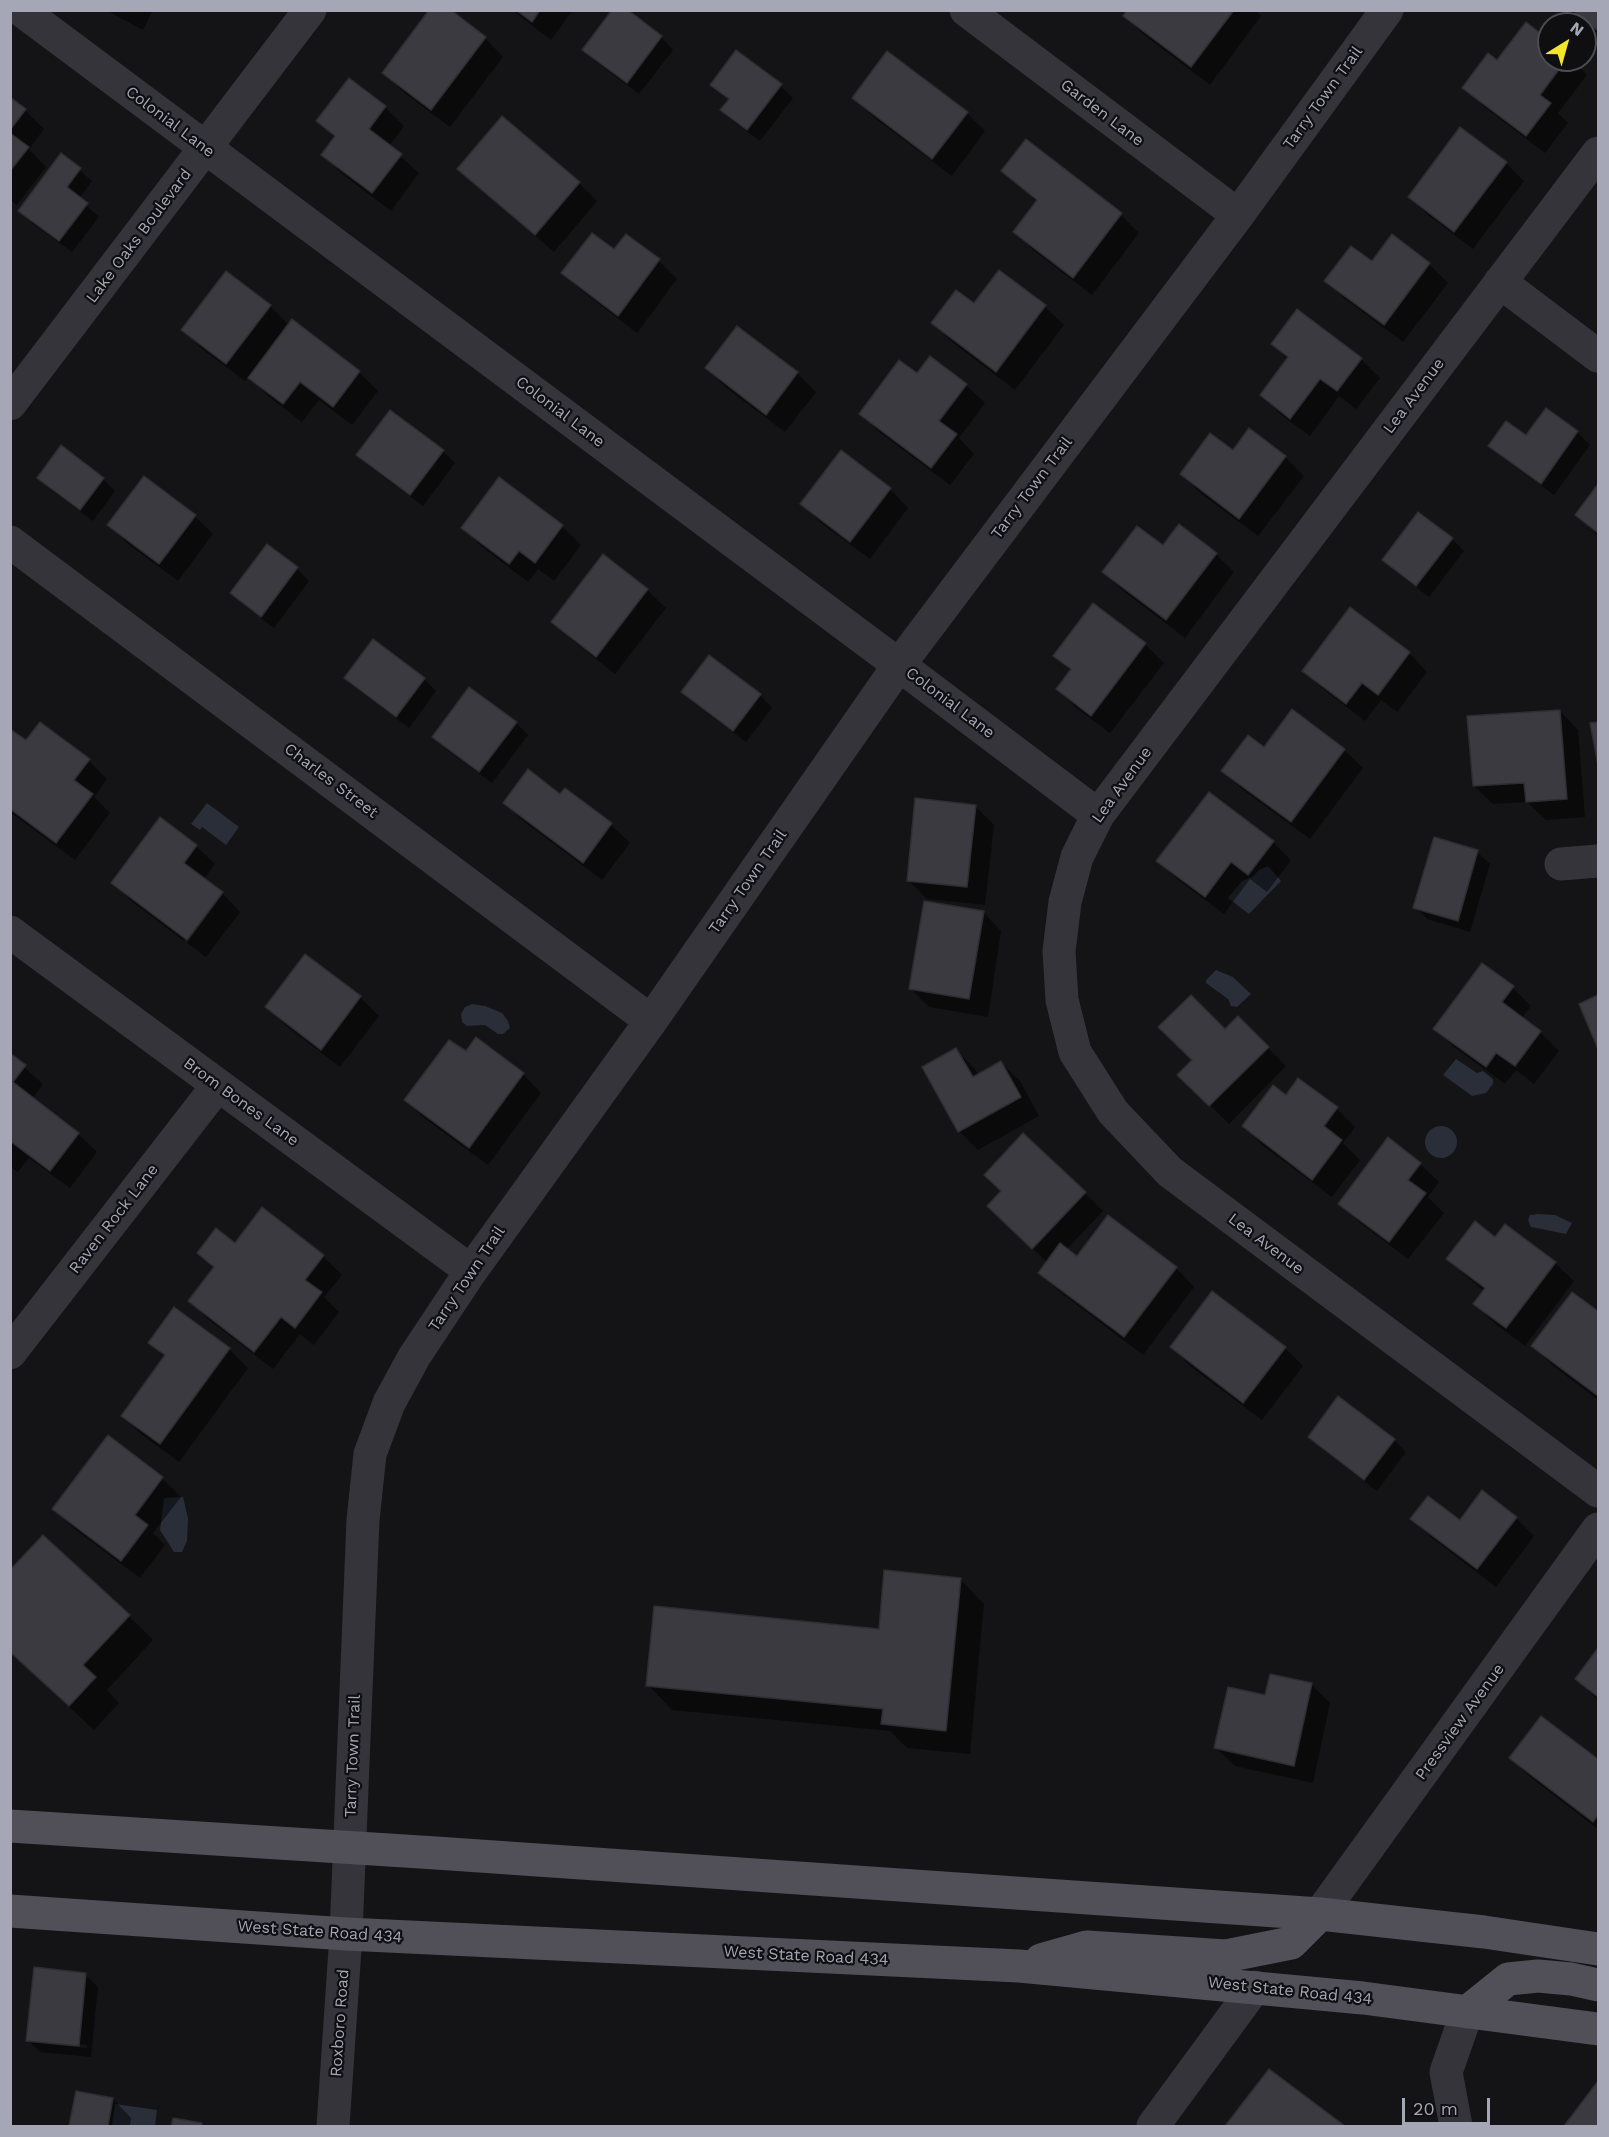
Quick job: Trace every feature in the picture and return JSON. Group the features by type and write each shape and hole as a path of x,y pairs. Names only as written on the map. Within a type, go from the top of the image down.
{"main road":[{"path":"10,1826 1320,1914 1505,1935 1599,1949"},
{"name":"West State Road 434","path":"10,1911 346,1934 1019,1966 1363,1998 1599,2030"},
{"path":"1019,1966 1088,1947 1226,1956 1291,1944 1320,1914"},
{"path":"1467,2013 1508,1979 1538,1976 1571,1979 1599,1985"}],"street":[{"name":"Colonial Lane","path":"21,10 899,664 1098,815"},
{"name":"Lake Oaks Boulevard","path":"10,404 310,10"},
{"name":"Garden Lane","path":"966,10 1238,215"},
{"name":"Tarry Town Trail","path":"349,1847 363,1520 370,1454 394,1394 414,1358 471,1271 651,1021 899,664 1238,215 1387,10"},
{"name":"Lea Avenue","path":"1599,153 1098,815 1077,857 1065,902 1059,951 1062,1000 1075,1052 1113,1112 1170,1173 1599,1491"},
{"path":"1500,282 1599,356"},
{"name":"Charles Street","path":"10,542 651,1021"},
{"path":"1561,864 1599,861"},
{"name":"Brom Bones Lane","path":"10,932 471,1271"},
{"name":"Raven Rock Lane","path":"10,1353 218,1085"},
{"name":"Pressview Avenue","path":"1320,1914 1599,1529"},
{"name":"Roxboro Road","path":"333,2127 346,1934 349,1847"},
{"path":"1153,2127 1255,1987"},
{"path":"1456,2127 1446,2072 1467,2013"}],"shaded area":[{"path":"207,803 239,827 226,845 202,827 200,830 191,824"},
{"path":"1268,866 1281,881 1249,914 1228,898 1242,881"},
{"path":"1216,970 1233,977 1251,994 1237,1007 1231,1006 1228,999 1206,983 1206,980"},
{"path":"472,1004 485,1006 502,1013 510,1028 503,1034 498,1034 485,1025 467,1026 462,1022 461,1014 465,1007"},
{"path":"1456,1059 1477,1073 1483,1071 1493,1079 1493,1084 1486,1093 1472,1096 1443,1075"},
{"path":"1441,1126 1452,1131 1457,1142 1452,1153 1441,1158 1430,1153 1425,1142 1430,1131"},
{"path":"1530,1215 1555,1215 1572,1223 1566,1234 1531,1227 1528,1220"},
{"path":"183,1497 188,1518 187,1541 182,1552 174,1552 160,1530 164,1498"},
{"path":"115,2104 157,2110 155,2126 112,2125"}],"building":[{"path":"429,10 451,10 486,37 431,110 382,73"},
{"path":"516,10 540,10 532,22"},
{"path":"612,10 628,10 662,36 627,83 582,50"},
{"path":"1127,10 1234,10 1191,67 1123,16"},
{"path":"1572,10 1598,10 1598,31 1597,12"},
{"path":"1526,22 1537,31 1537,72 1557,72 1540,95 1551,103 1526,136 1462,88 1488,53 1497,60"},
{"path":"736,50 782,84 747,130 720,110 729,99 710,85"},
{"path":"887,51 968,112 932,159 852,98"},
{"path":"349,78 386,106 369,129 402,154 372,193 321,155 335,136 316,121"},
{"path":"10,97 26,109 10,130"},
{"path":"502,116 580,182 535,235 457,169"},
{"path":"1460,127 1507,162 1454,232 1408,197"},
{"path":"10,133 29,147 10,171"},
{"path":"1026,139 1122,213 1073,278 1013,232 1037,200 1001,171"},
{"path":"61,153 81,168 67,187 88,203 59,241 18,211"},
{"path":"592,233 614,249 626,234 660,259 618,316 561,273"},
{"path":"1392,234 1430,263 1384,325 1324,281 1351,246 1372,261"},
{"path":"999,270 1046,305 996,372 931,323 956,290 974,303"},
{"path":"226,271 271,305 226,364 181,330"},
{"path":"1297,309 1362,358 1337,391 1320,379 1290,419 1260,395 1288,357 1271,344"},
{"path":"292,319 360,371 333,407 300,382 283,404 248,378"},
{"path":"737,326 798,372 766,415 705,368"},
{"path":"930,356 967,384 939,421 957,434 931,468 859,414 899,360 917,373"},
{"path":"1546,408 1578,431 1541,484 1488,446 1506,421 1526,435"},
{"path":"390,410 444,450 410,495 356,455"},
{"path":"1249,428 1286,456 1239,519 1180,474 1210,433 1233,450"},
{"path":"61,445 104,478 80,510 37,478"},
{"path":"841,450 891,488 850,542 800,504"},
{"path":"144,476 196,515 159,564 107,525"},
{"path":"499,477 563,525 535,563 519,551 509,564 461,528"},
{"path":"1598,484 1598,533 1575,515"},
{"path":"1418,512 1453,538 1416,586 1382,560"},
{"path":"1179,524 1217,553 1166,620 1102,572 1137,526 1163,545"},
{"path":"267,544 298,567 261,617 230,593"},
{"path":"603,554 648,589 596,657 551,622"},
{"path":"1093,603 1146,643 1091,716 1056,689 1071,669 1053,656"},
{"path":"1350,607 1410,652 1378,695 1362,683 1346,704 1302,671"},
{"path":"373,639 425,678 396,717 344,678"},
{"path":"709,655 761,694 733,731 681,692"},
{"path":"469,687 517,722 479,772 432,737"},
{"path":"1292,709 1345,749 1291,822 1221,771 1248,735 1264,747"},
{"path":"1560,710 1567,799 1526,802 1524,783 1473,786 1467,716"},
{"path":"40,722 90,759 74,780 93,794 56,843 10,809 10,729 26,740"},
{"path":"1598,722 1598,765 1590,723"},
{"path":"528,769 560,794 565,788 612,823 583,863 503,803"},
{"path":"1209,792 1274,841 1248,875 1231,862 1205,897 1156,861"},
{"path":"915,798 976,805 967,887 907,881"},
{"path":"160,817 197,845 184,863 223,892 187,940 111,883"},
{"path":"1434,837 1478,850 1458,921 1413,908"},
{"path":"924,901 984,911 969,999 909,989"},
{"path":"305,954 361,996 321,1050 265,1007"},
{"path":"1482,963 1514,986 1502,1002 1541,1031 1515,1066 1496,1053 1486,1067 1433,1029"},
{"path":"1191,995 1225,1029 1238,1016 1269,1047 1209,1106 1177,1075 1192,1060 1158,1027"},
{"path":"1598,995 1598,1049 1579,1004"},
{"path":"476,1037 524,1073 469,1148 404,1100 449,1040 466,1051"},
{"path":"956,1048 973,1077 1001,1061 1021,1097 958,1132 922,1067"},
{"path":"10,1053 26,1065 13,1082 79,1133 50,1171 10,1141"},
{"path":"1298,1078 1338,1107 1324,1126 1342,1140 1312,1180 1242,1126 1273,1085 1286,1095"},
{"path":"1023,1133 1086,1192 1032,1249 987,1206 1001,1191 984,1175"},
{"path":"1388,1137 1421,1163 1408,1180 1426,1193 1389,1242 1338,1204"},
{"path":"262,1207 324,1255 305,1280 322,1292 295,1328 281,1317 254,1352 188,1301 214,1267 197,1253 216,1228 235,1243"},
{"path":"1108,1215 1177,1267 1124,1337 1038,1273 1060,1243 1077,1256"},
{"path":"1475,1221 1495,1237 1505,1224 1556,1262 1506,1328 1473,1304 1485,1288 1446,1259"},
{"path":"1212,1291 1286,1347 1243,1403 1170,1347"},
{"path":"1572,1292 1598,1311 1598,1396 1531,1346"},
{"path":"174,1307 230,1348 160,1444 121,1416 165,1355 148,1343"},
{"path":"1338,1396 1395,1439 1364,1480 1308,1437"},
{"path":"108,1435 163,1477 135,1515 148,1525 121,1561 52,1509"},
{"path":"1482,1490 1517,1517 1477,1569 1410,1519 1428,1496 1460,1520"},
{"path":"43,1535 130,1615 83,1665 96,1677 69,1706 10,1652 10,1570"},
{"path":"884,1570 961,1578 946,1731 881,1724 883,1709 646,1686 654,1606 879,1629"},
{"path":"1598,1648 1598,1697 1575,1679"},
{"path":"1270,1674 1312,1683 1294,1766 1214,1748 1228,1687 1265,1695"},
{"path":"1541,1716 1598,1759 1598,1815 1593,1822 1509,1758"},
{"path":"34,1967 86,1973 79,2046 26,2041"},
{"path":"1269,2069 1345,2126 1225,2126"},
{"path":"1598,2081 1598,2126 1564,2126"},
{"path":"76,2091 113,2098 108,2126 69,2126"},
{"path":"173,2118 202,2123 202,2126 171,2126"}]}
